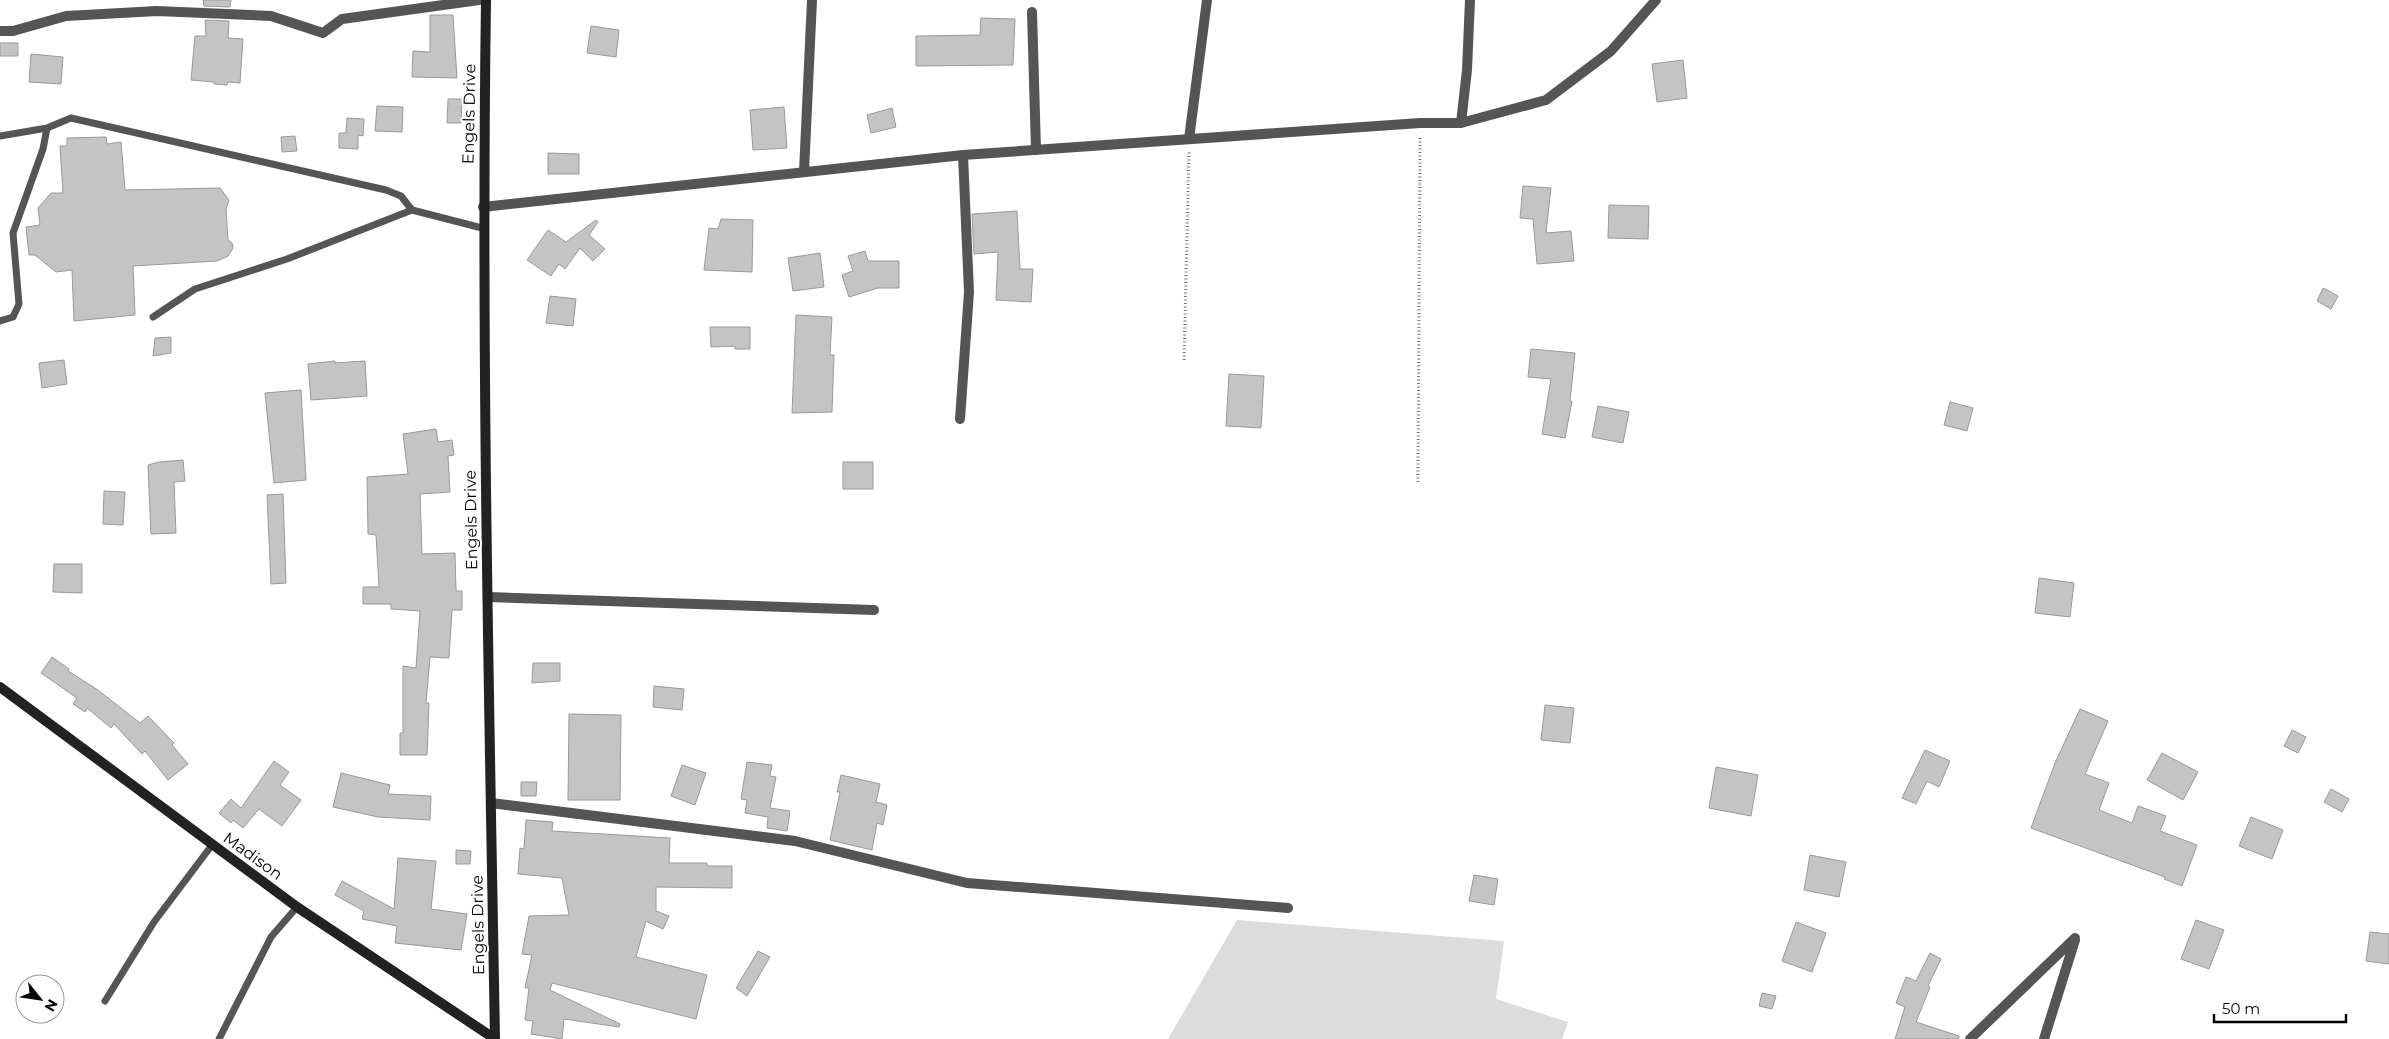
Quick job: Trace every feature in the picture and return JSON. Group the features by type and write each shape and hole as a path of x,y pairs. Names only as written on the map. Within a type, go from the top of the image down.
{"street":[{"path":"0,31 13,31 66,16 157,11 271,16 323,33 342,19 478,0"},
{"name":"Engels Drive","path":"486,0 482,228 495,1039"},
{"path":"804,172 812,0"},
{"path":"1189,139 1207,0"},
{"path":"1461,123 1467,70 1470,0"},
{"path":"482,206 963,155 1420,123 1461,123 1546,100 1611,51 1656,0"},
{"path":"1032,12 1036,150"},
{"path":"960,418 969,292 963,155"},
{"path":"488,596 874,610"},
{"name":"Madison","path":"0,688 296,907 495,1039"},
{"path":"491,803 795,841 967,883 1288,908"},
{"path":"1970,1039 2075,938 2044,1039"}],"lane":[{"path":"0,136 47,128 71,118 386,190 401,196 412,210"},
{"path":"0,321 13,317 19,304 13,233 43,149 47,128"},
{"path":"153,317 195,289 286,259 412,210 482,228"},
{"path":"104,1001 154,922 212,844"},
{"path":"219,1039 271,937 296,907"}],"path":[{"path":"1418,482 1420,123"},
{"path":"1184,360 1189,139"}],"shaded area":[{"path":"1237,920 1504,941 1496,999 1568,1022 1562,1039 1168,1039"}],"building":[{"path":"203,0 231,0 230,7 204,6"},
{"path":"430,15 453,15 457,78 412,77 413,51 430,52"},
{"path":"981,18 1015,19 1013,65 916,66 916,36 980,35"},
{"path":"205,20 229,21 228,38 243,39 240,83 228,82 227,85 191,80 195,36 206,36"},
{"path":"591,26 619,30 616,57 587,53"},
{"path":"0,43 18,43 18,56 0,56"},
{"path":"31,54 63,57 61,84 29,82"},
{"path":"1683,60 1687,98 1657,102 1652,64"},
{"path":"448,99 462,99 461,123 447,123"},
{"path":"377,106 403,107 402,132 375,131"},
{"path":"784,107 787,148 753,150 750,110"},
{"path":"892,108 896,127 871,133 867,115"},
{"path":"347,118 364,119 363,136 358,135 358,149 339,148 339,133 346,133"},
{"path":"295,136 297,151 282,152 281,137"},
{"path":"106,137 107,144 121,142 125,190 220,188 229,200 226,209 228,240 232,243 233,248 228,256 217,261 133,266 135,315 74,321 72,270 56,272 35,255 29,255 26,227 40,225 38,208 51,193 63,193 60,146 67,146 67,138"},
{"path":"548,153 579,154 579,174 548,174"},
{"path":"1523,186 1551,188 1546,233 1571,231 1574,261 1537,264 1533,219 1520,218"},
{"path":"1609,205 1649,206 1648,239 1608,238"},
{"path":"1017,211 1020,269 1033,269 1031,302 996,300 998,252 974,254 972,214"},
{"path":"721,219 753,220 752,272 704,270 709,228 718,229"},
{"path":"596,220 598,222 589,235 605,249 593,261 580,248 565,269 559,264 551,276 527,260 548,230 566,242"},
{"path":"865,251 868,261 899,261 899,288 878,288 849,297 842,275 853,271 848,256"},
{"path":"820,253 824,287 793,291 788,258"},
{"path":"2323,288 2338,296 2331,309 2317,301"},
{"path":"550,296 576,299 573,326 546,323"},
{"path":"796,315 832,317 830,355 834,355 832,412 792,413"},
{"path":"710,327 750,327 750,349 735,349 735,346 711,347"},
{"path":"171,337 171,353 153,356 155,338"},
{"path":"1531,349 1575,353 1570,401 1572,401 1565,438 1542,434 1551,379 1528,377"},
{"path":"64,360 67,384 42,388 39,363"},
{"path":"335,361 335,363 365,361 367,396 311,400 308,364"},
{"path":"1229,374 1264,376 1261,428 1226,426"},
{"path":"301,390 306,480 274,483 265,393"},
{"path":"1950,402 1973,408 1967,431 1944,425"},
{"path":"1598,406 1629,412 1623,443 1592,437"},
{"path":"436,429 438,442 452,440 454,455 448,456 450,492 420,494 422,554 455,553 456,591 462,591 462,610 452,610 449,658 430,657 426,703 429,703 427,755 400,755 400,733 403,733 403,666 416,668 420,611 391,609 391,604 363,604 363,587 379,587 376,535 368,534 367,477 408,474 403,434"},
{"path":"183,460 185,481 174,482 176,533 151,534 148,465"},
{"path":"843,462 873,462 873,489 843,489"},
{"path":"104,491 125,492 123,525 103,524"},
{"path":"283,494 286,583 271,584 267,495"},
{"path":"54,564 82,564 82,593 53,592"},
{"path":"2039,578 2074,583 2070,617 2035,613"},
{"path":"52,657 69,669 68,671 98,690 140,723 148,716 174,743 172,745 188,764 168,780 145,751 142,754 114,724 111,728 87,708 85,712 73,704 77,698 41,673"},
{"path":"533,663 560,663 560,681 532,683"},
{"path":"654,686 684,689 682,710 653,707"},
{"path":"1545,705 1574,708 1570,743 1541,740"},
{"path":"2080,709 2108,721 2085,774 2109,783 2099,810 2132,823 2138,806 2166,816 2160,831 2197,845 2182,886 2164,879 2165,877 2031,828 2055,763"},
{"path":"569,714 621,715 620,800 568,800"},
{"path":"2292,730 2306,737 2298,753 2284,746"},
{"path":"1925,750 1950,761 1939,787 1927,781 1916,804 1902,798"},
{"path":"2162,753 2198,772 2183,800 2147,780"},
{"path":"274,761 289,772 280,785 301,800 282,826 259,809 243,828 233,820 231,823 219,813 231,799 241,808"},
{"path":"747,762 772,765 770,776 776,777 770,808 790,811 787,831 767,828 768,817 745,813 747,800 741,799"},
{"path":"682,765 706,773 695,805 671,796"},
{"path":"1716,767 1758,775 1751,816 1709,808"},
{"path":"341,773 390,785 388,794 431,796 430,820 378,817 333,807"},
{"path":"841,775 880,784 876,802 887,805 883,825 877,823 872,850 830,840 840,792 837,792"},
{"path":"521,782 537,782 536,796 521,796"},
{"path":"2331,789 2349,799 2342,812 2324,802"},
{"path":"2251,817 2283,830 2272,859 2239,846"},
{"path":"526,820 553,822 552,831 670,838 669,863 707,863 707,866 732,866 732,888 656,887 656,911 669,916 663,929 646,921 636,957 707,975 696,1019 552,983 550,990 620,1024 619,1027 564,1019 562,1039 531,1034 533,1021 525,1020 529,988 525,988 532,955 522,954 529,916 569,915 562,878 518,874 520,848 524,849"},
{"path":"456,850 471,851 470,864 456,864"},
{"path":"1810,855 1846,862 1839,897 1804,890"},
{"path":"398,858 436,861 431,909 467,914 461,950 395,943 397,926 362,919 364,911 335,895 342,881 394,909"},
{"path":"1474,875 1498,879 1494,905 1469,901"},
{"path":"2196,920 2224,930 2209,969 2181,959"},
{"path":"1796,922 1826,933 1812,972 1782,961"},
{"path":"2370,932 2389,934 2389,964 2366,961"},
{"path":"758,951 770,957 747,996 736,988"},
{"path":"1930,953 1941,959 1928,986 1930,987 1916,1022 1959,1036 1959,1039 1895,1039 1905,1007 1896,1003 1906,977 1916,981"},
{"path":"1762,993 1776,996 1772,1009 1759,1006"}]}
